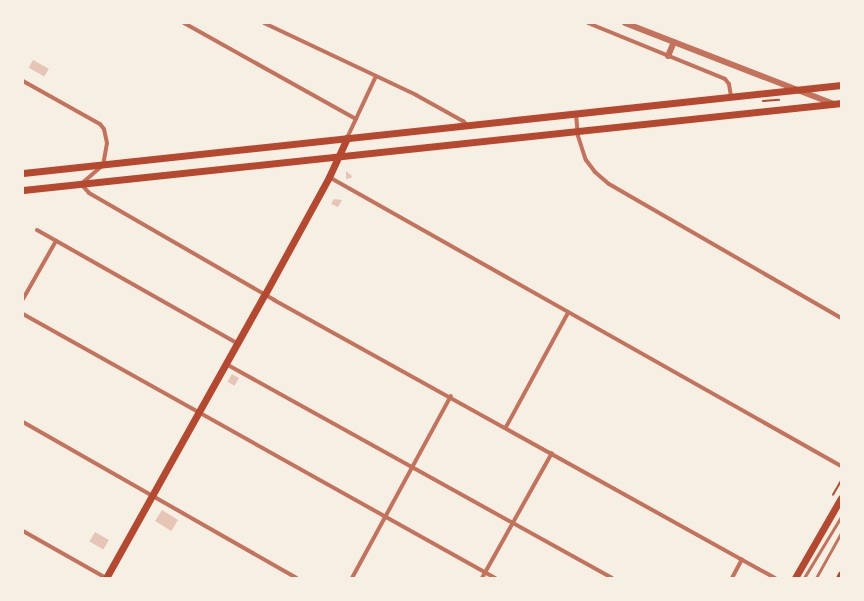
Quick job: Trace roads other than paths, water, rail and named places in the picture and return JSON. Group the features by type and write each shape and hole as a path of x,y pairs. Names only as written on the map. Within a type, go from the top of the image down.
{"main road":[{"path":"23,173 841,85"},
{"path":"23,190 837,103"},
{"path":"106,578 265,294 329,177 347,138"},
{"path":"795,578 841,498"},
{"path":"839,578 841,574"}],"street":[{"path":"184,23 356,119"},
{"path":"264,23 376,76 463,120 467,126"},
{"path":"588,23 725,79 729,84 731,97"},
{"path":"625,23 837,103 841,106"},
{"path":"668,56 674,42"},
{"path":"347,138 376,76"},
{"path":"23,81 100,124 107,137 103,165 81,184 89,193 265,294 451,396 775,578"},
{"path":"576,114 577,130 586,160 595,172 609,184 841,317"},
{"path":"329,177 841,466"},
{"path":"37,230 237,344"},
{"path":"23,299 56,241"},
{"path":"506,427 568,313"},
{"path":"23,314 495,578"},
{"path":"226,364 612,578"},
{"path":"352,578 451,396"},
{"path":"23,422 297,578"},
{"path":"482,578 552,453"},
{"path":"23,531 106,578"},
{"path":"732,578 742,559"}],"lane":[{"path":"804,578 841,517"},
{"path":"816,578 841,533"}]}
